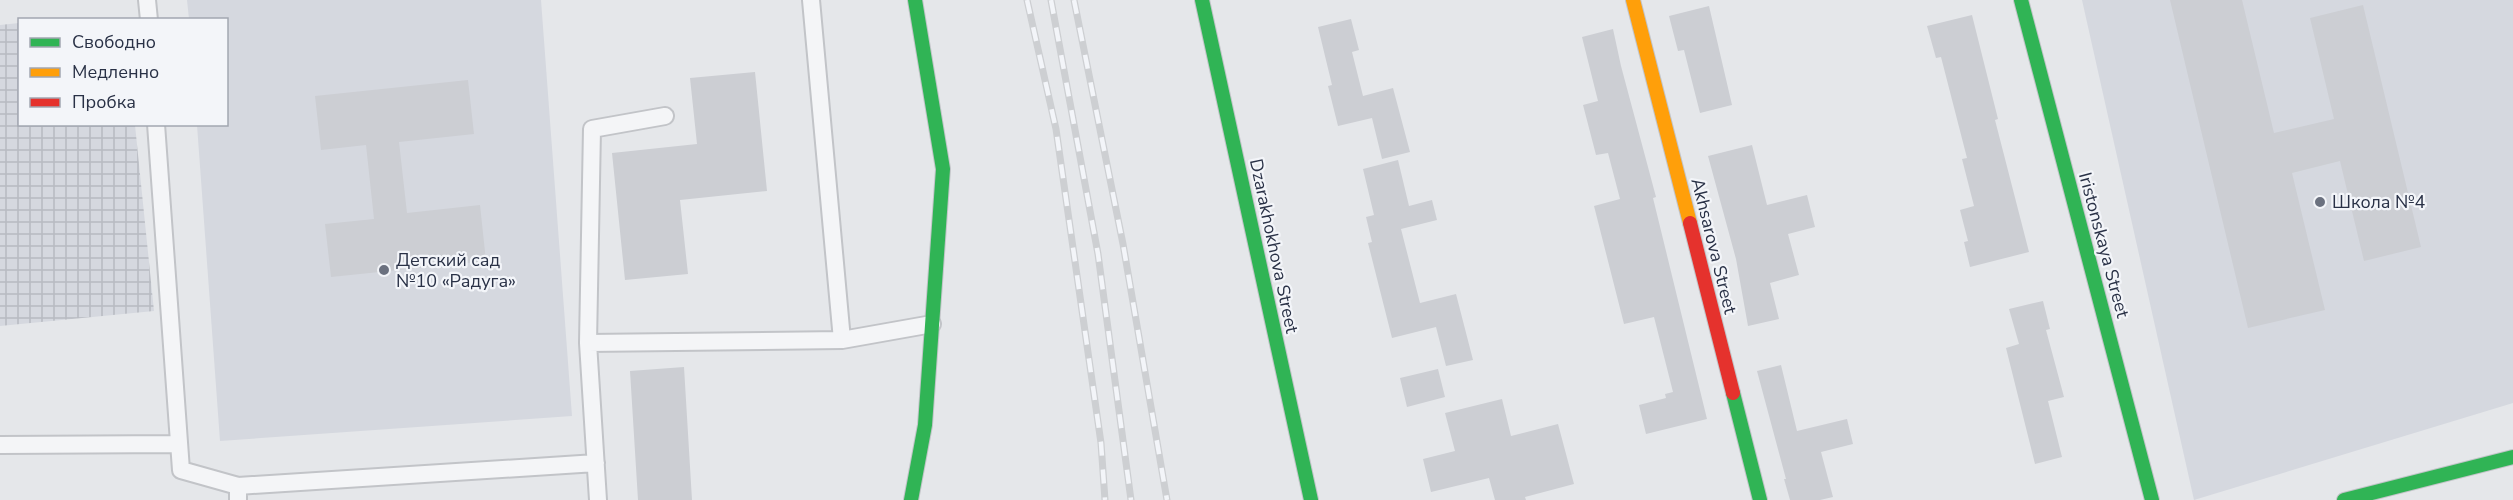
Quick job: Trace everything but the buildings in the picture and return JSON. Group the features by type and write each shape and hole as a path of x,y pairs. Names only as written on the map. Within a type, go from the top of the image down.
{"street":[{"path":"911,500 925,425 943,169 915,0"},
{"name":"Dzarakhokhova Street","path":"1202,0 1311,500"},
{"name":"Akhsarova Street","path":"1633,0 1760,500"},
{"name":"Iristonskaya Street","path":"2021,0 2152,500"},
{"path":"2344,500 2513,457"}],"lane":[{"path":"147,0 149,18"},
{"path":"811,0 842,340"},
{"path":"598,500 588,343 592,129 665,116"},
{"path":"156,126 181,470 238,493 596,463"},
{"path":"588,343 842,340 932,324"},
{"path":"0,445 179,444"}],"shaded area":[{"name":"Детский сад №10 «Радуга»","path":"187,0 541,0 572,416 220,441 197,126 228,126 228,18 189,18"},
{"name":"Школа №4","path":"2082,0 2513,0 2513,403 2194,500"},
{"path":"18,23 18,126 135,126 154,311 0,326 0,25"}],"railway":[{"path":"1027,0 1056,129 1101,443 1105,500"},
{"path":"1051,0 1098,254 1131,500"},
{"path":"1074,0 1123,244 1167,500"}],"traffic: fast":[{"path":"911,500 925,425 943,169 915,0"},
{"path":"1202,0 1311,500"},
{"path":"2021,0 2152,500"},
{"path":"1733,393 1760,500"},
{"path":"2344,500 2513,457"}],"traffic: slow":[{"path":"1633,0 1690,223"}],"traffic: jam":[{"path":"1690,223 1733,393"}],"place":[{"name":"Школа №4","path":"2320,202"},
{"name":"Детский сад №10 «Радуга»","path":"384,270"}]}
